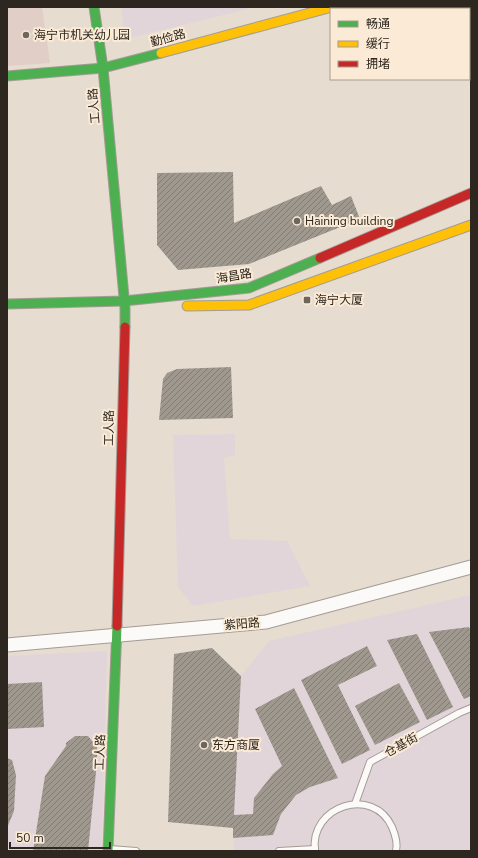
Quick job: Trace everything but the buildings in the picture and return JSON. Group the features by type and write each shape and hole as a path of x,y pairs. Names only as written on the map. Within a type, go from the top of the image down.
{"street":[{"name":"工人路","path":"94,7 102,68 124,305 116,636 108,850"},
{"name":"勤俭路","path":"7,76 102,68 332,7"},
{"name":"海昌路","path":"7,312 124,305 249,288 471,193"},
{"path":"177,307 249,304 471,225"},
{"name":"海昌路","path":"7,304 124,305 154,307"},
{"name":"紫阳路","path":"7,645 266,622 471,567"}],"lane":[{"name":"仓基街","path":"355,804 370,762 459,713 471,708"},
{"path":"279,851 315,850 315,836 325,818 330,813 342,806 355,804 368,806 380,812 390,822 395,834 396,851"},
{"path":"108,850 136,851"}],"shaded area":[{"name":"海宁市机关幼儿园","path":"7,7 42,7 50,63 7,66"},
{"path":"121,7 256,7 125,39"},
{"path":"235,434 235,455 224,458 230,539 287,541 310,586 193,606 178,587 173,435"},
{"path":"471,595 471,851 234,851 233,828 241,676 269,641"},
{"path":"107,651 102,851 7,851 7,656"}],"traffic: fast":[{"path":"94,7 103,68 125,308 125,327"},
{"path":"7,76 103,68 161,53"},
{"path":"7,304 124,301 249,288 320,258"},
{"path":"108,851 117,626"}],"traffic: slow":[{"path":"161,53 332,7"},
{"path":"187,306 249,305 471,225"}],"traffic: jam":[{"path":"320,258 471,193"},
{"path":"117,626 125,327"}],"place":[{"name":"海宁市机关幼儿园","path":"26,35"},
{"name":"Haining building","path":"297,221"},
{"name":"海宁大厦","path":"307,300"},
{"name":"东方商厦","path":"204,745"}]}
